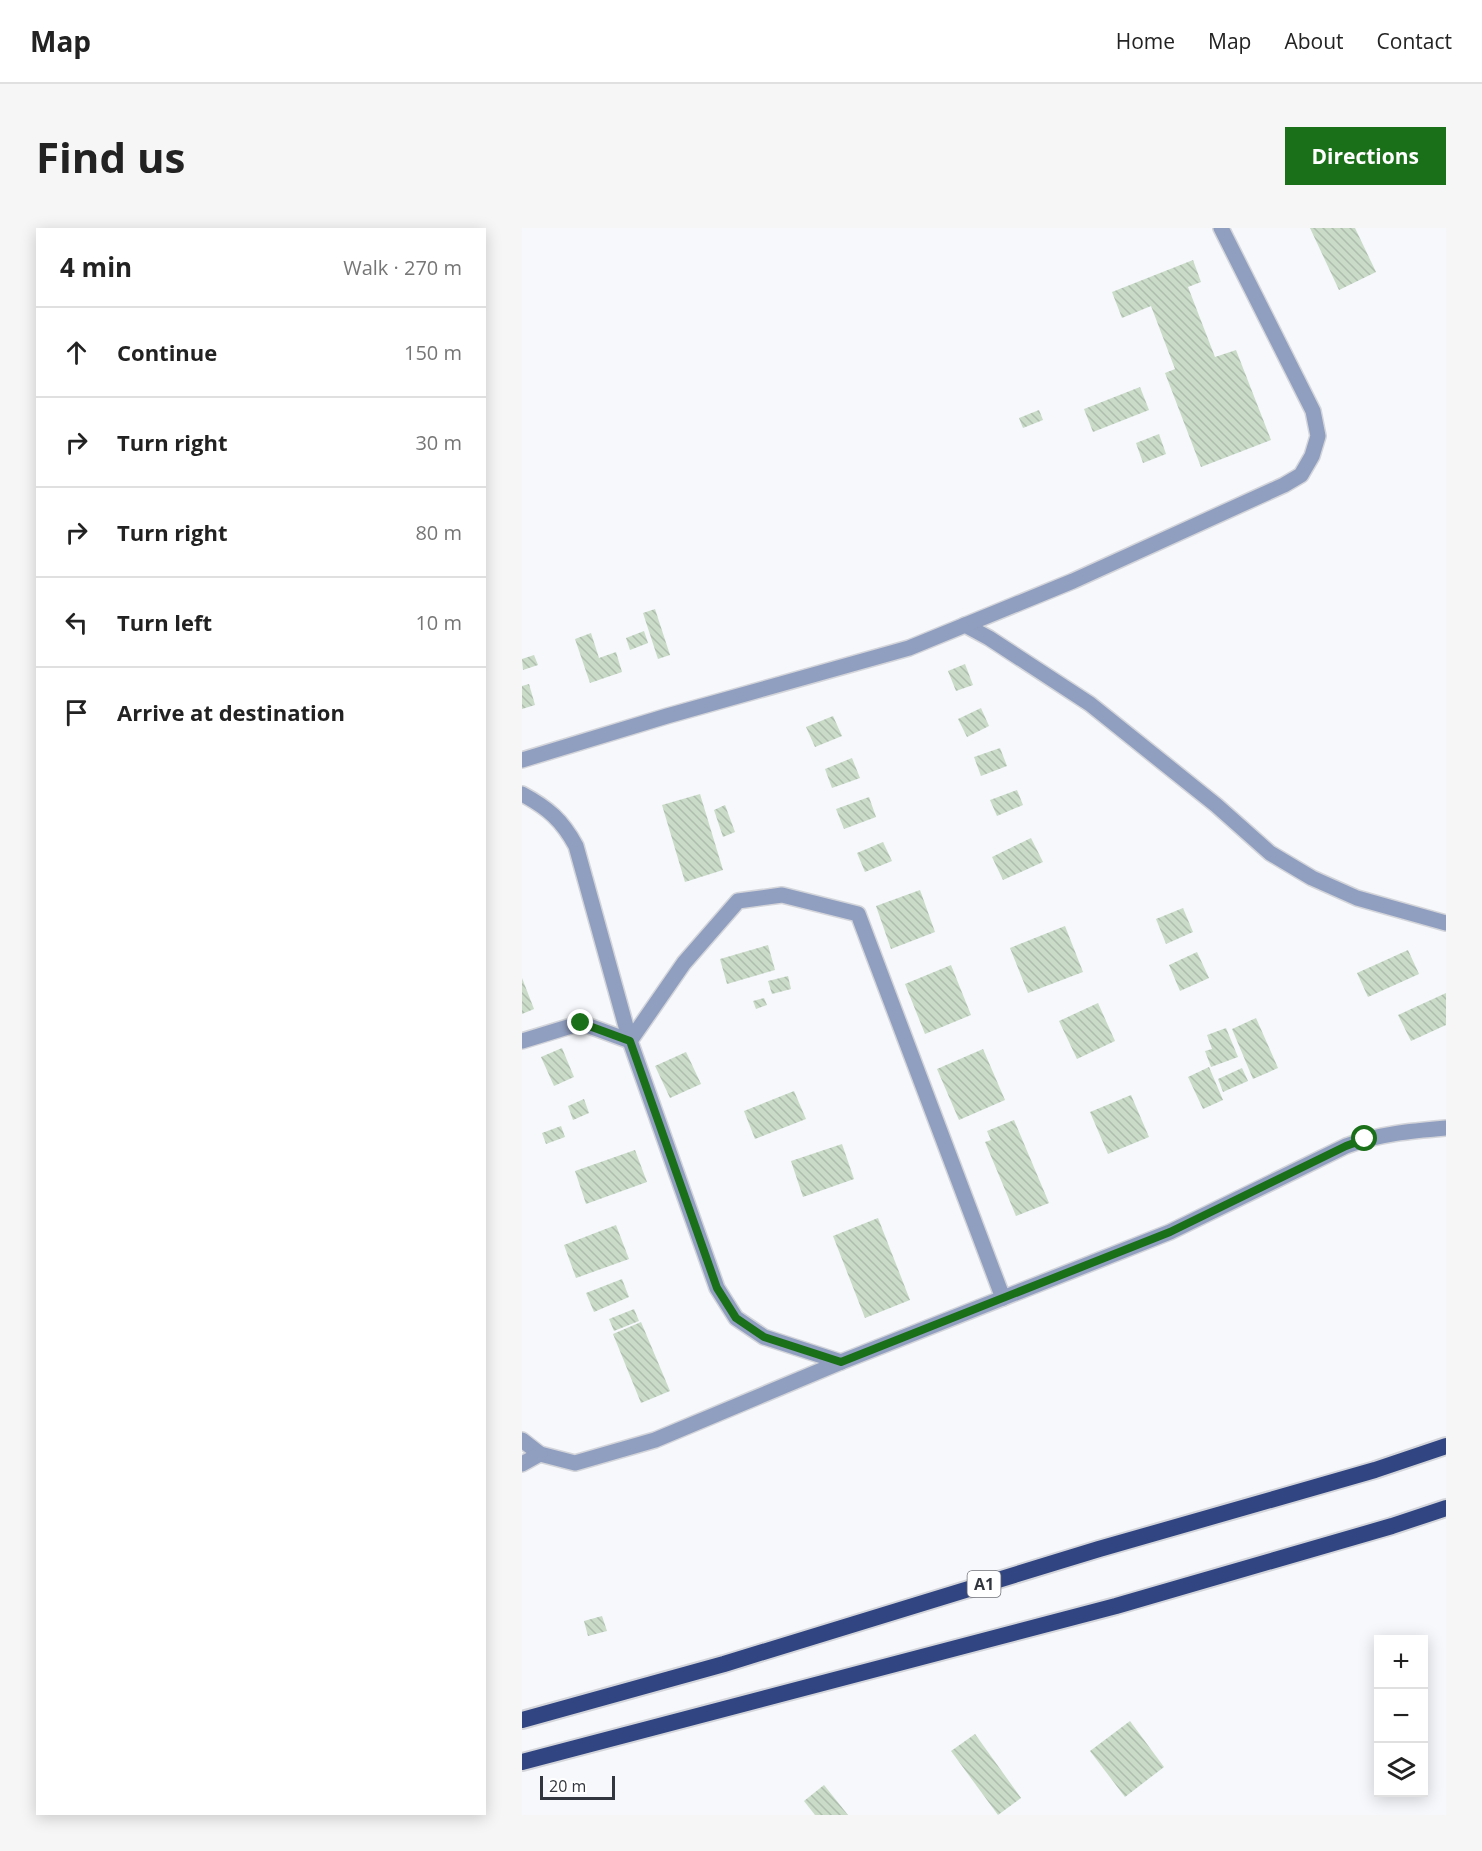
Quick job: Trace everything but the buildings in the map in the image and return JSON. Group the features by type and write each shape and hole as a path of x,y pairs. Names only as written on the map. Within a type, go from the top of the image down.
{"highway":[{"name":"A1","path":"522,1720 724,1664 1099,1549 1375,1470 1446,1446"},
{"path":"522,1762 1116,1606 1446,1508"}],"street":[{"path":"522,760 667,716 891,654 1073,581 1284,485 1301,475 1312,456 1318,436 1313,411 1221,228"},
{"path":"964,625 989,638 1090,704 1180,775 1270,853 1312,878 1357,898 1446,923"},
{"path":"522,794 555,816 566,828 576,846 630,1041 717,1288 736,1318 764,1337 841,1362"},
{"path":"630,1041 684,963 738,901 782,895 858,914 1003,1298"},
{"path":"522,1041 581,1023 630,1041"},
{"path":"522,1440 540,1454 575,1463 655,1440 841,1362 1170,1232 1346,1146 1392,1133 1446,1128"},
{"path":"522,1464 540,1454"}],"route":[{"path":"581,1023 630,1041 717,1288 736,1318 764,1337 841,1362 1170,1232 1346,1146 1365,1139"}]}
